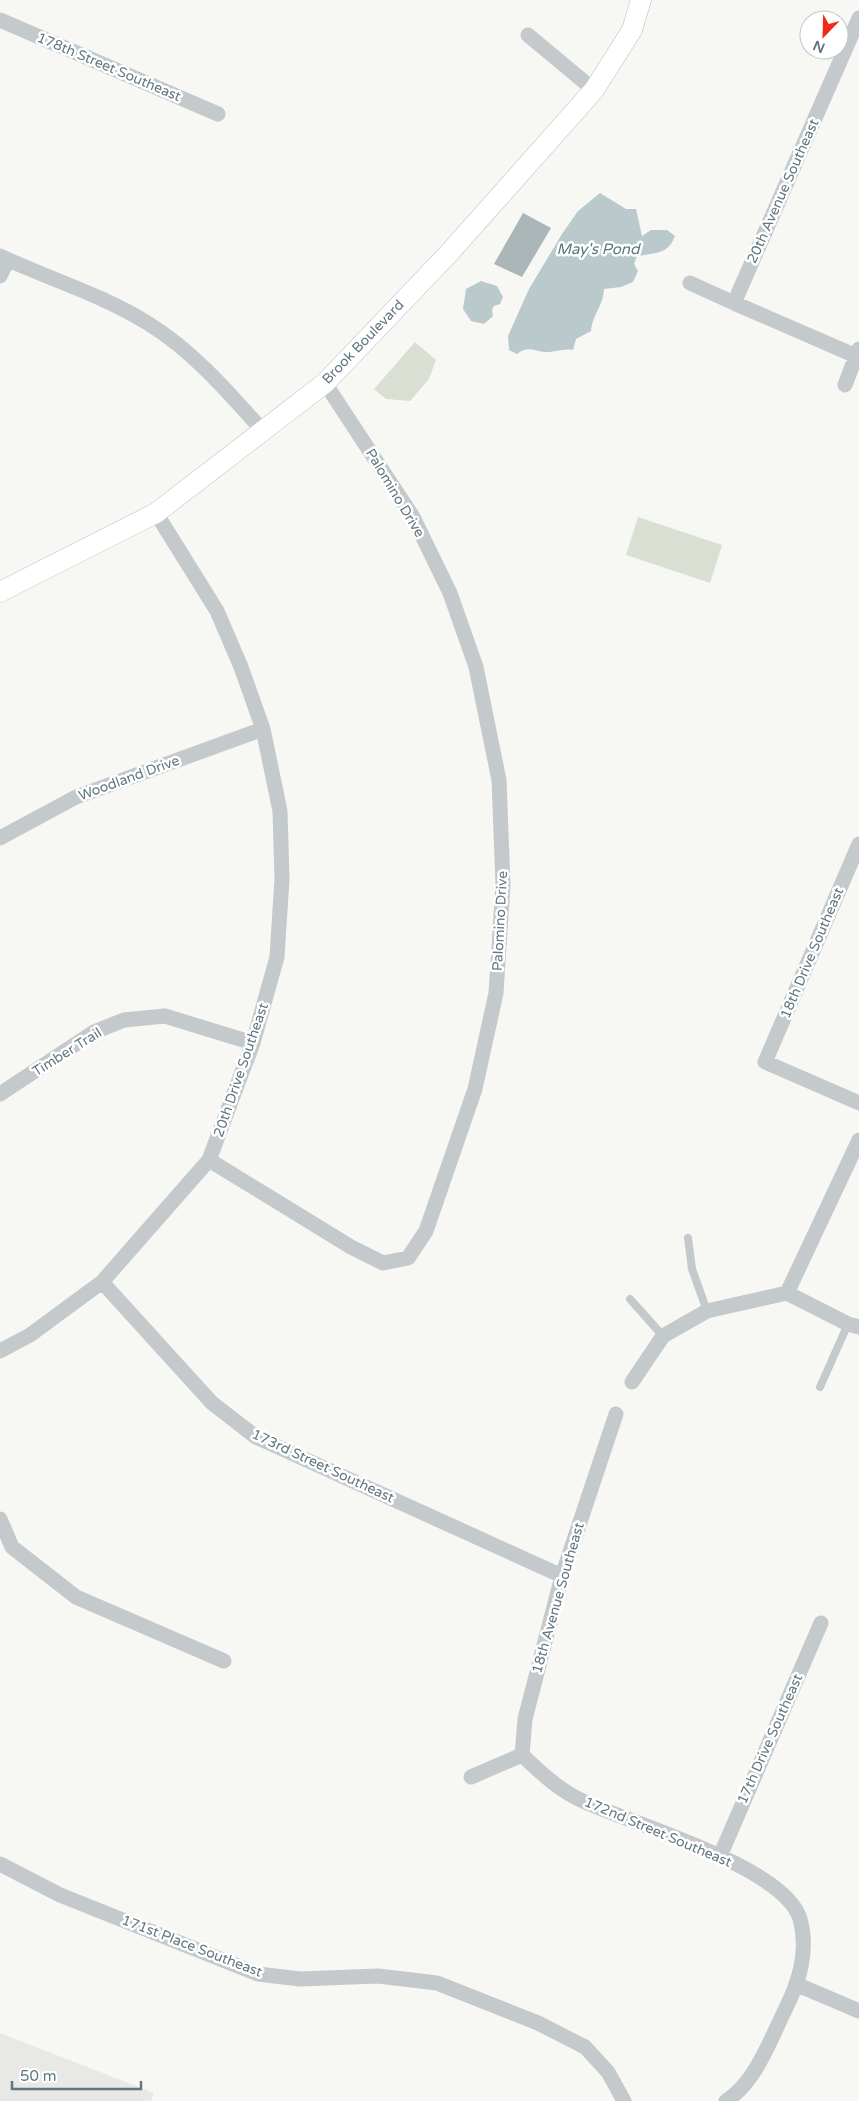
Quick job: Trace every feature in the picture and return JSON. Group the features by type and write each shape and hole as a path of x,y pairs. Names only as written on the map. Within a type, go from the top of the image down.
{"street":[{"name":"Brook Boulevard","path":"0,592 156,513 325,383 451,251 594,90 632,30 641,0"},
{"name":"20th Avenue Southeast","path":"734,303 859,18"},
{"name":"178th Street Southeast","path":"0,20 218,114"},
{"path":"528,35 594,90"},
{"path":"0,276 4,258 78,289 150,324 209,371 263,431"},
{"path":"690,283 795,330 857,353 845,385"},
{"name":"Palomino Drive","path":"209,1160 351,1247 383,1263 408,1258 426,1231 475,1089 496,993 503,885 499,780 476,667 450,593 413,517 325,383"},
{"name":"20th Drive Southeast","path":"0,1351 30,1335 102,1282 209,1160 253,1043 277,957 282,879 280,811 264,729 241,667 217,611 156,513"},
{"name":"Woodland Drive","path":"0,838 76,797 264,729"},
{"name":"18th Drive Southeast","path":"859,844 765,1062 859,1103"},
{"name":"Timber Trail","path":"0,1094 94,1032 124,1020 165,1016 253,1043"},
{"path":"787,1293 859,1140"},
{"name":"173rd Street Southeast","path":"102,1282 212,1403 256,1437 562,1576"},
{"path":"632,1382 663,1336 707,1311 787,1293 854,1325"},
{"name":"18th Avenue Southeast","path":"522,1755 525,1719 562,1576 616,1414"},
{"path":"0,1518 12,1547 76,1598 224,1662"},
{"name":"17th Drive Southeast","path":"720,1856 821,1623"},
{"path":"471,1777 522,1755"},
{"name":"172nd Street Southeast","path":"522,1755 553,1784 584,1802 720,1856 784,1895 800,1918 804,1950 798,1985 757,2066 734,2096 726,2101"},
{"name":"171st Place Southeast","path":"0,1864 60,1895 258,1974 300,1979 378,1976 437,1983 538,2023 585,2047 608,2072 624,2101"},
{"path":"798,1985 859,2011"}],"lane":[{"path":"688,1238 692,1269 707,1311"},
{"path":"630,1299 663,1336"},
{"path":"820,1388 854,1325"}],"shaded area":[{"path":"415,342 436,360 429,379 410,401 386,399 374,389"},
{"path":"638,517 722,545 710,583 626,555"},
{"path":"0,2033 154,2093 151,2101 0,2101"}],"water":[{"name":"May's Pond","path":"600,193 626,209 636,209 642,236 651,230 667,230 675,236 672,242 660,252 637,256 634,264 638,271 633,282 621,287 604,289 602,301 591,331 576,339 573,350 544,352 527,349 517,354 509,350 508,336 529,289 578,211"},
{"path":"481,281 497,286 503,297 500,304 494,306 492,310 493,316 484,324 471,321 463,309 466,289"}],"building":[{"path":"523,213 551,228 522,277 494,264"}]}
